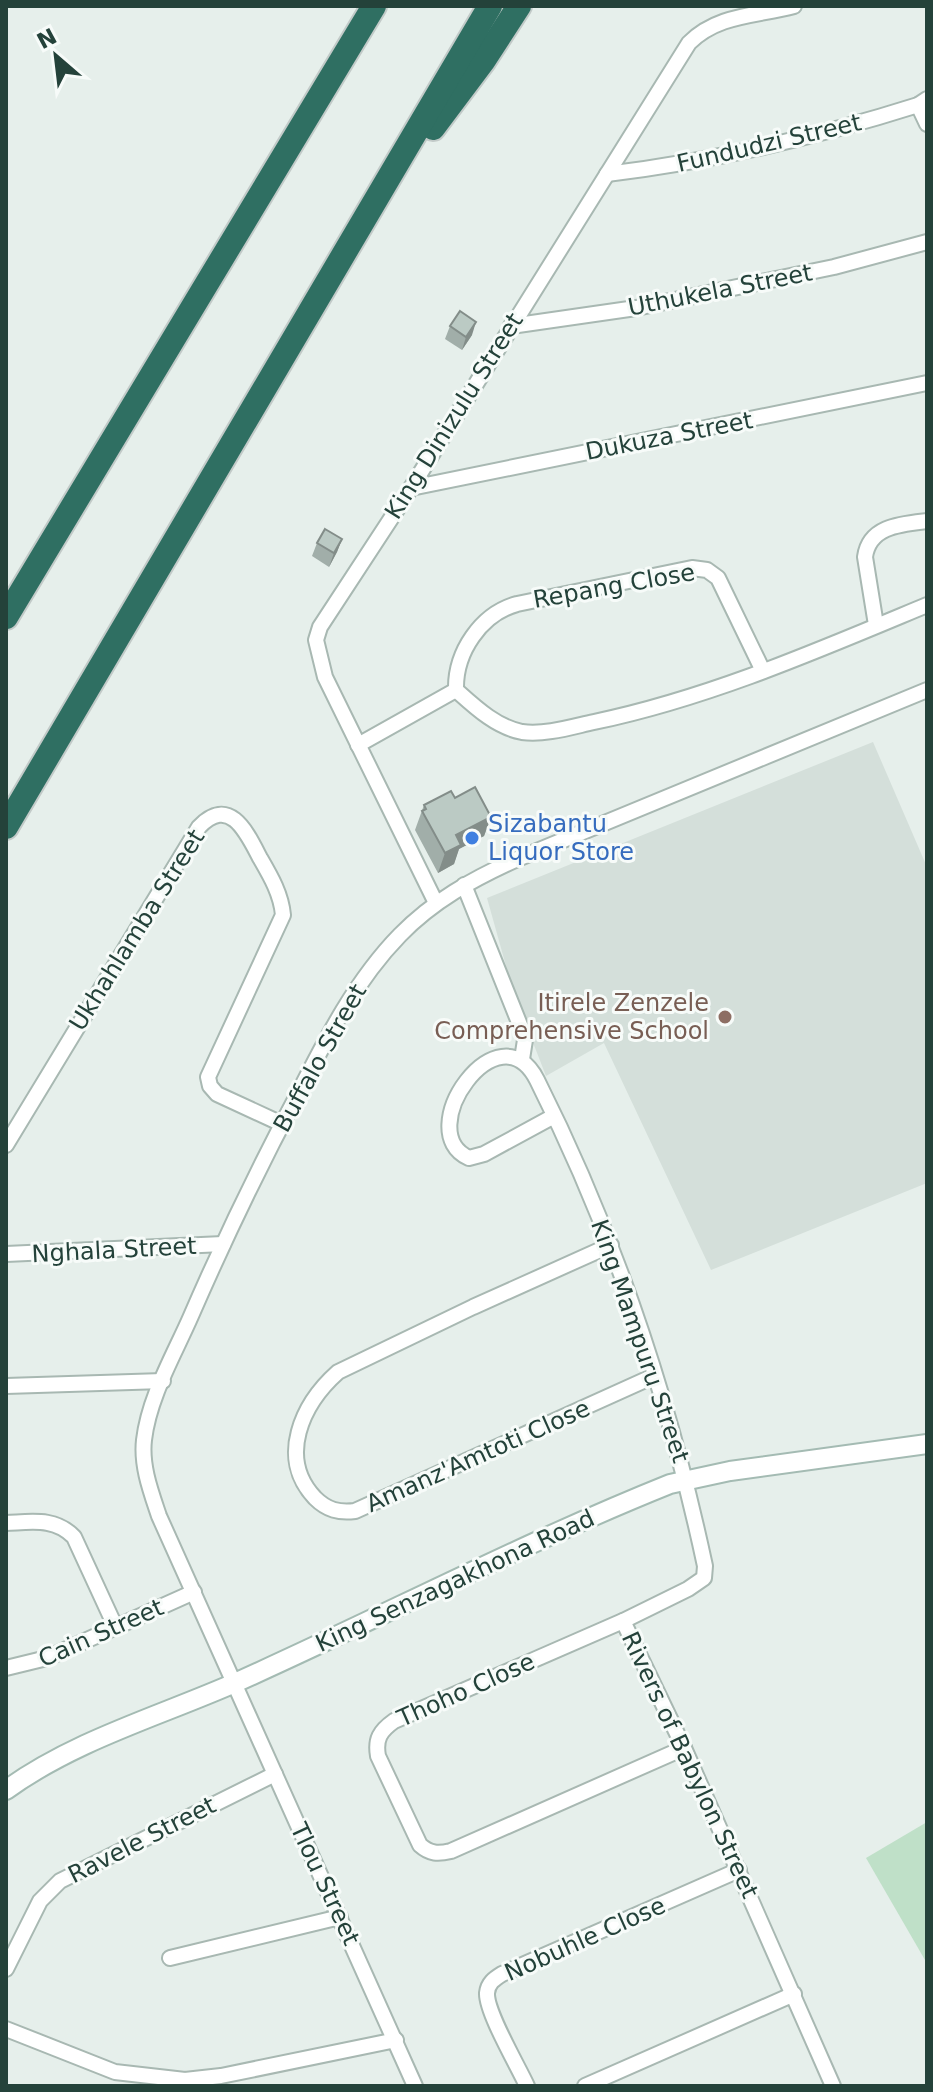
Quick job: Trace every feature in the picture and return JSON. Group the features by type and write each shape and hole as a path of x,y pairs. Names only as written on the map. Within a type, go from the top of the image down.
{"highway":[{"path":"6,617 374,6"},
{"path":"6,827 490,6"},
{"path":"358,226 484,60 519,6"}],"street":[{"name":"King Dinizulu Street","path":"436,903 325,677 316,640 331,608 411,488 683,52 696,36 728,19 794,6"},
{"name":"Fundudzi Street","path":"607,174 671,166 843,129 923,102"},
{"path":"923,102 927,124"},
{"name":"Uthukela Street","path":"511,326 636,308 848,264 927,242"},
{"name":"Dukuza Street","path":"411,488 927,383"},
{"path":"876,625 866,547 870,539 883,530 927,521"},
{"name":"Repang Close","path":"456,690 456,675 462,656 486,621 496,612 517,604 692,568 707,570 718,578 763,671"},
{"path":"358,745 456,690 498,723 511,729 536,732 612,718 667,704 763,671 927,605"},
{"name":"Buffalo Street","path":"235,1683 159,1516 146,1475 144,1442 152,1404 223,1244 334,1024 357,989 399,936 436,903 464,885 529,854 927,690"},
{"name":"Ukhahlamba Street","path":"6,1145 199,827 211,818 224,815 241,823 245,829 279,892 283,915 208,1077 210,1086 217,1094 282,1124"},
{"name":"King Mampuru Street","path":"464,885 522,1030 525,1040 522,1059 531,1068 554,1116 611,1245 686,1478"},
{"path":"522,1059 510,1055 479,1065 467,1079 449,1120 452,1147 469,1158 484,1154 554,1116"},
{"name":"Nghala Street","path":"6,1254 223,1244"},
{"name":"Amanz'Amtoti Close","path":"611,1245 338,1372 311,1401 301,1423 295,1445 301,1475 306,1488 321,1504 342,1513 355,1511 654,1376"},
{"path":"6,1386 163,1381"},
{"name":"King Senzagakhona Road","path":"6,1790 38,1769 85,1745 235,1683 495,1562 686,1478 927,1444"},
{"name":"Rivers of Babylon Street","path":"686,1478 705,1566 704,1578 623,1621 684,1748 833,2086"},
{"path":"6,1523 46,1522 66,1528 74,1537 115,1626"},
{"name":"Cain Street","path":"6,1668 47,1658 194,1592"},
{"name":"Thoho Close","path":"623,1621 410,1713 385,1727 376,1745 378,1756 413,1834 427,1851 438,1854 451,1851 684,1748"},
{"name":"Tlou Street","path":"235,1683 415,2086"},
{"name":"Ravele Street","path":"6,1969 40,1901 60,1881 275,1774"},
{"name":"Nobuhle Close","path":"527,2086 490,2007 487,1989 491,1981 739,1870"},
{"path":"170,1958 340,1917"},
{"path":"585,2086 794,1994"},
{"path":"6,2029 115,2072 185,2080 221,2076 396,2040"}],"shaded area":[{"name":"Itirele Zenzele Comprehensive School","path":"873,742 927,867 927,1183 711,1270 604,1043 546,1076 513,991 487,898"}],"green space":[{"path":"927,1822 927,1958 925,1960 866,1858"}],"building":[{"path":"460,311 476,322 466,337 450,326"},
{"path":"325,529 342,539 334,553 317,543"},
{"path":"475,787 491,817 456,835 461,845 445,853 422,811 426,809 424,805 451,791 455,798"}],"place":[{"name":"Sizabantu Liquor Store","path":"472,838"},
{"name":"Itirele Zenzele Comprehensive School","path":"725,1017"}]}
